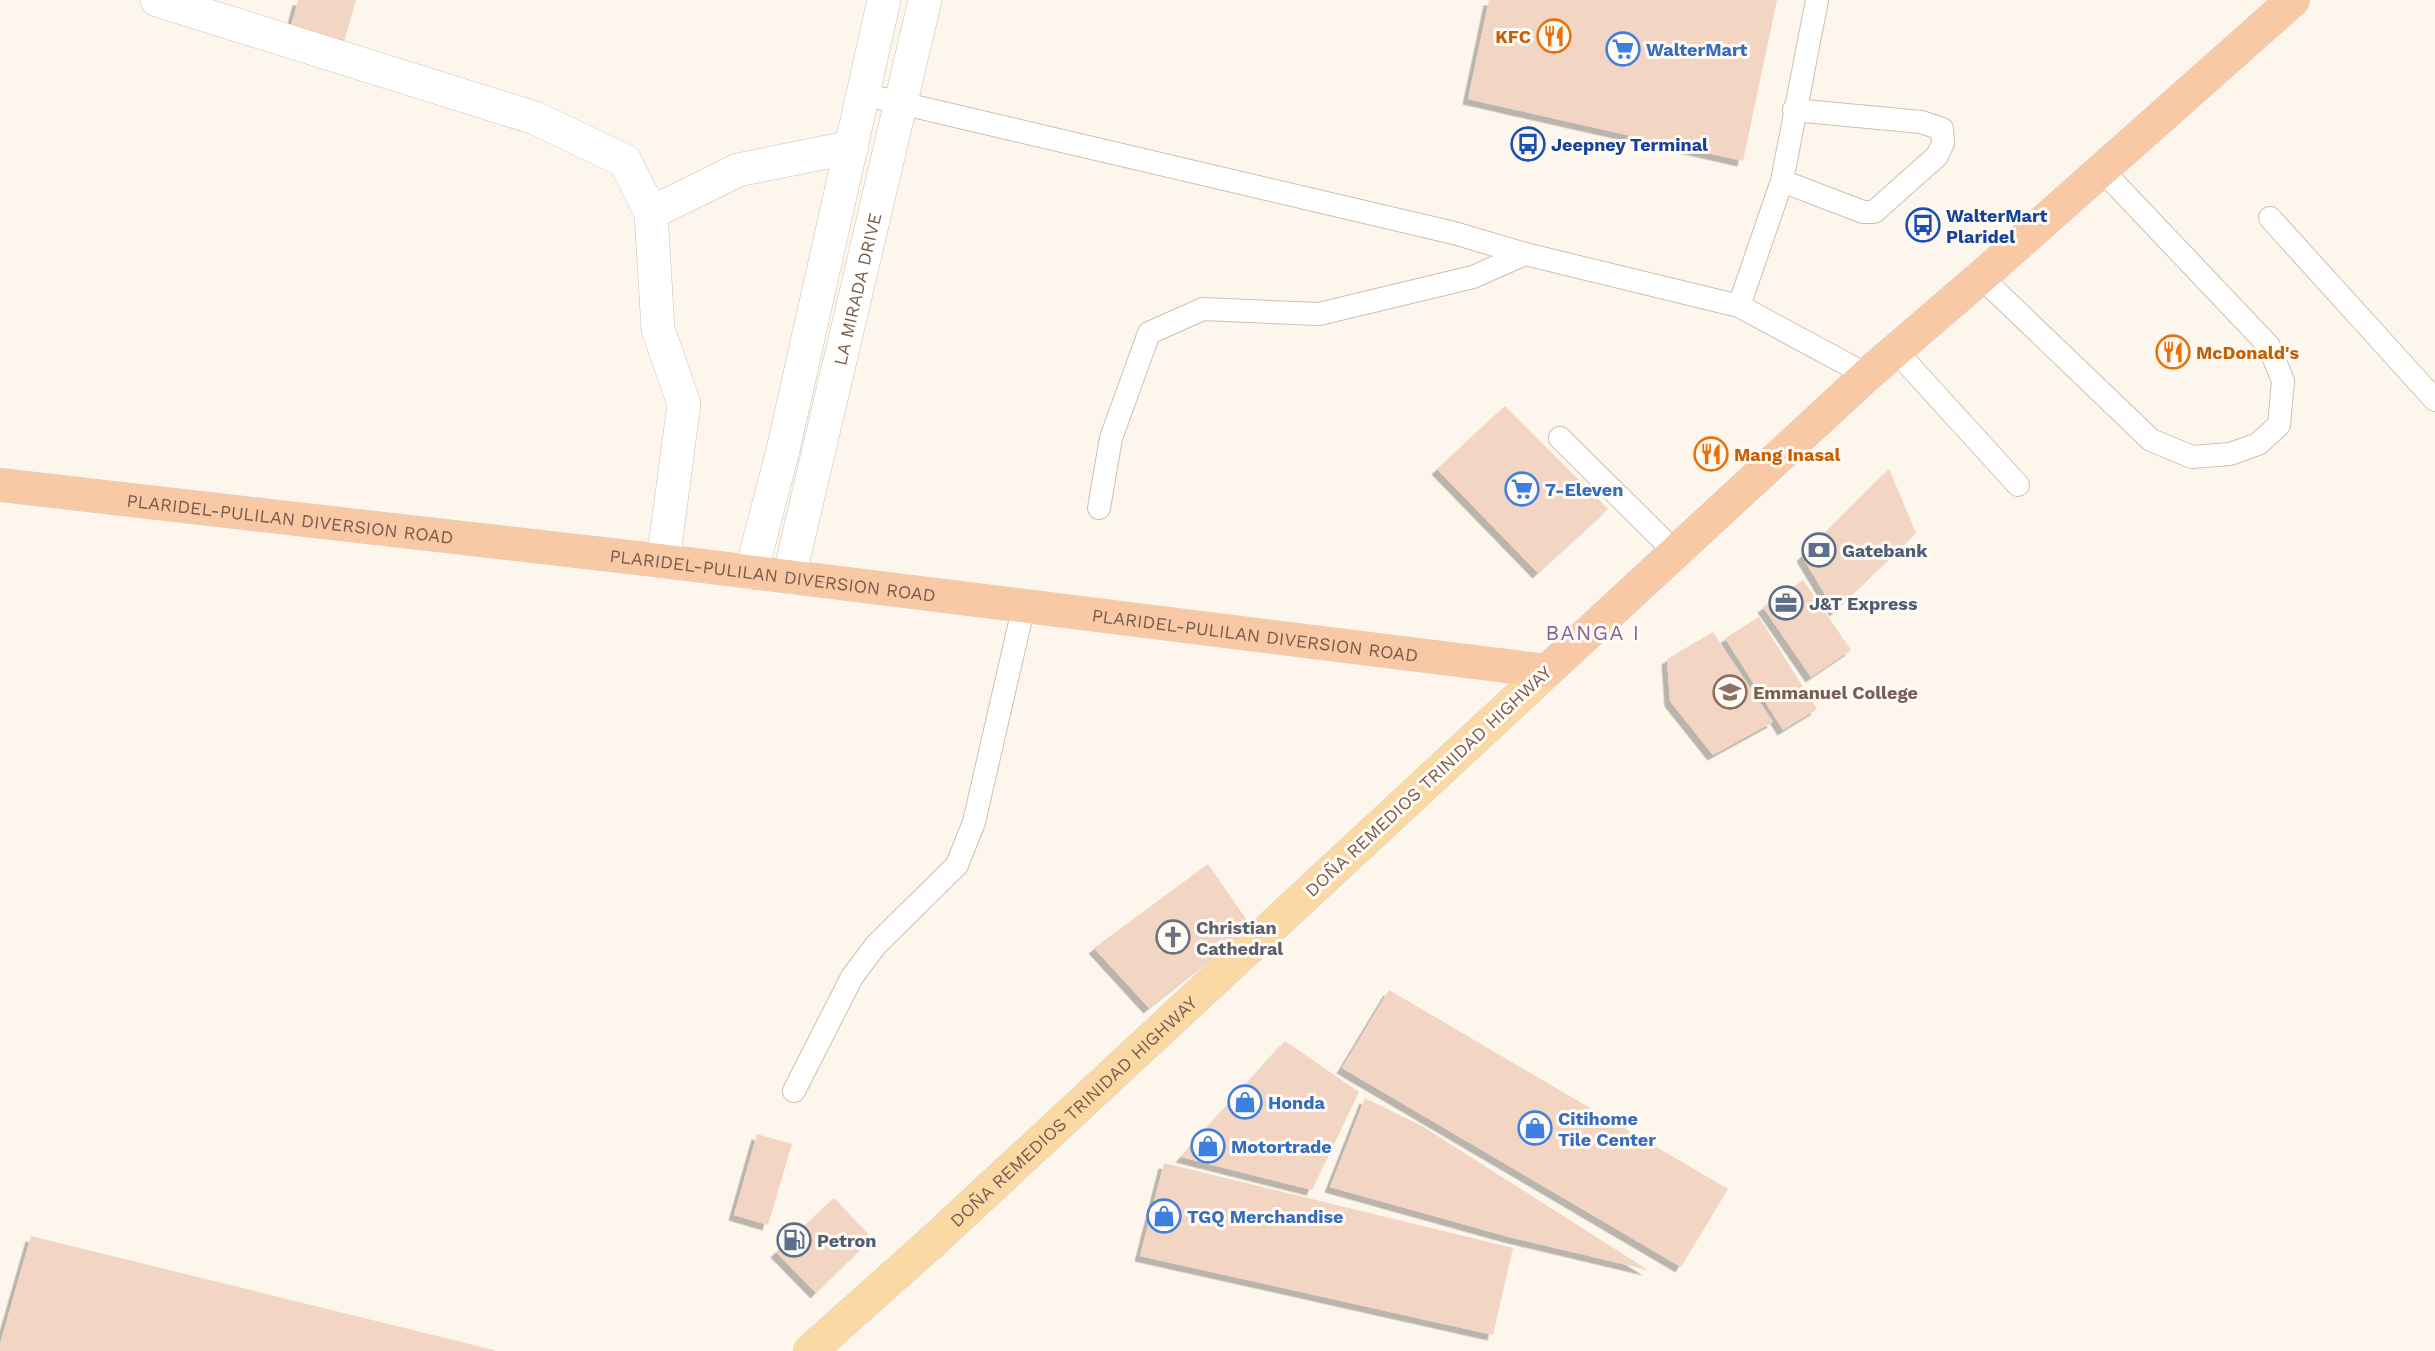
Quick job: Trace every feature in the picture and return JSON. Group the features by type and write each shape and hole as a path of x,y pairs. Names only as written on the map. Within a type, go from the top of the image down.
{"highway":[{"name":"DOÑA REMEDIOS TRINIDAD HIGHWAY","path":"1547,671 1868,375 1982,277 2293,0"},
{"name":"PLARIDEL-PULILAN DIVERSION ROAD","path":"0,485 663,561 1547,671"}],"main road":[{"name":"DOÑA REMEDIOS TRINIDAD HIGHWAY","path":"810,1351 931,1244 1547,671"}],"street":[{"path":"157,0 535,117 625,161 651,213 658,328 684,404 663,561"},
{"name":"LA MIRADA DRIVE","path":"751,573 783,450 884,0"},
{"name":"LA MIRADA DRIVE","path":"789,577 925,0"},
{"path":"651,213 738,170 852,147"},
{"path":"783,450 816,459"}],"lane":[{"path":"1739,306 1782,181 1816,0"},
{"path":"862,94 1454,233 1525,254 1739,306 1868,375"},
{"path":"1782,181 1863,212 1874,212 1937,156 1943,143 1942,129 1922,122 1794,110"},
{"path":"1982,277 2151,440 2192,458 2230,453 2258,444 2279,425 2283,381 2269,346 2102,170"},
{"path":"2270,218 2435,400"},
{"path":"1099,508 1111,438 1149,333 1203,309 1319,314 1473,277 1525,254"},
{"path":"1896,351 2018,485"},
{"path":"1560,438 1676,553"},
{"path":"794,1091 852,977 876,945 957,865 974,822 1024,605"}],"building":[{"path":"298,0 356,0 343,45 290,30"},
{"name":"WalterMart","path":"1489,0 1777,0 1743,161 1468,99"},
{"name":"7-Eleven","path":"1505,406 1608,509 1538,573 1437,469"},
{"path":"1889,469 1916,533 1835,611 1802,556"},
{"path":"1803,580 1851,650 1811,677 1763,607"},
{"path":"1759,617 1817,709 1783,730 1725,638"},
{"path":"1713,632 1773,722 1713,755 1670,701 1667,659"},
{"name":"Christian Cathedral","path":"1208,864 1251,926 1149,1008 1094,948"},
{"name":"Citihome Tile Center","path":"1389,990 1728,1189 1681,1267 1342,1068"},
{"path":"1285,1041 1359,1092 1312,1190 1181,1157"},
{"path":"1365,1098 1422,1126 1648,1270 1509,1237 1330,1187"},
{"path":"757,1134 792,1144 768,1225 734,1215"},
{"path":"1164,1163 1513,1248 1493,1335 1140,1256"},
{"path":"834,1198 872,1238 816,1293 776,1252"},
{"path":"31,1236 494,1351 0,1351 0,1344"}],"place":[{"name":"KFC","path":"1554,36"},
{"name":"WalterMart","path":"1623,49"},
{"name":"Jeepney Terminal","path":"1528,144"},
{"name":"WalterMart Plaridel","path":"1923,225"},
{"name":"McDonald's","path":"2173,352"},
{"name":"Mang Inasal","path":"1711,454"},
{"name":"7-Eleven","path":"1522,489"},
{"name":"Gatebank","path":"1819,550"},
{"name":"J&T Express","path":"1786,603"},
{"name":"Emmanuel College","path":"1730,692"},
{"name":"Christian Cathedral","path":"1173,937"},
{"name":"Honda","path":"1245,1102"},
{"name":"Citihome Tile Center","path":"1535,1128"},
{"name":"Motortrade","path":"1208,1146"},
{"name":"TGQ Merchandise","path":"1164,1216"},
{"name":"Petron","path":"794,1240"}],"district":[{"name":"BANGA I","path":"1593,632"}]}
